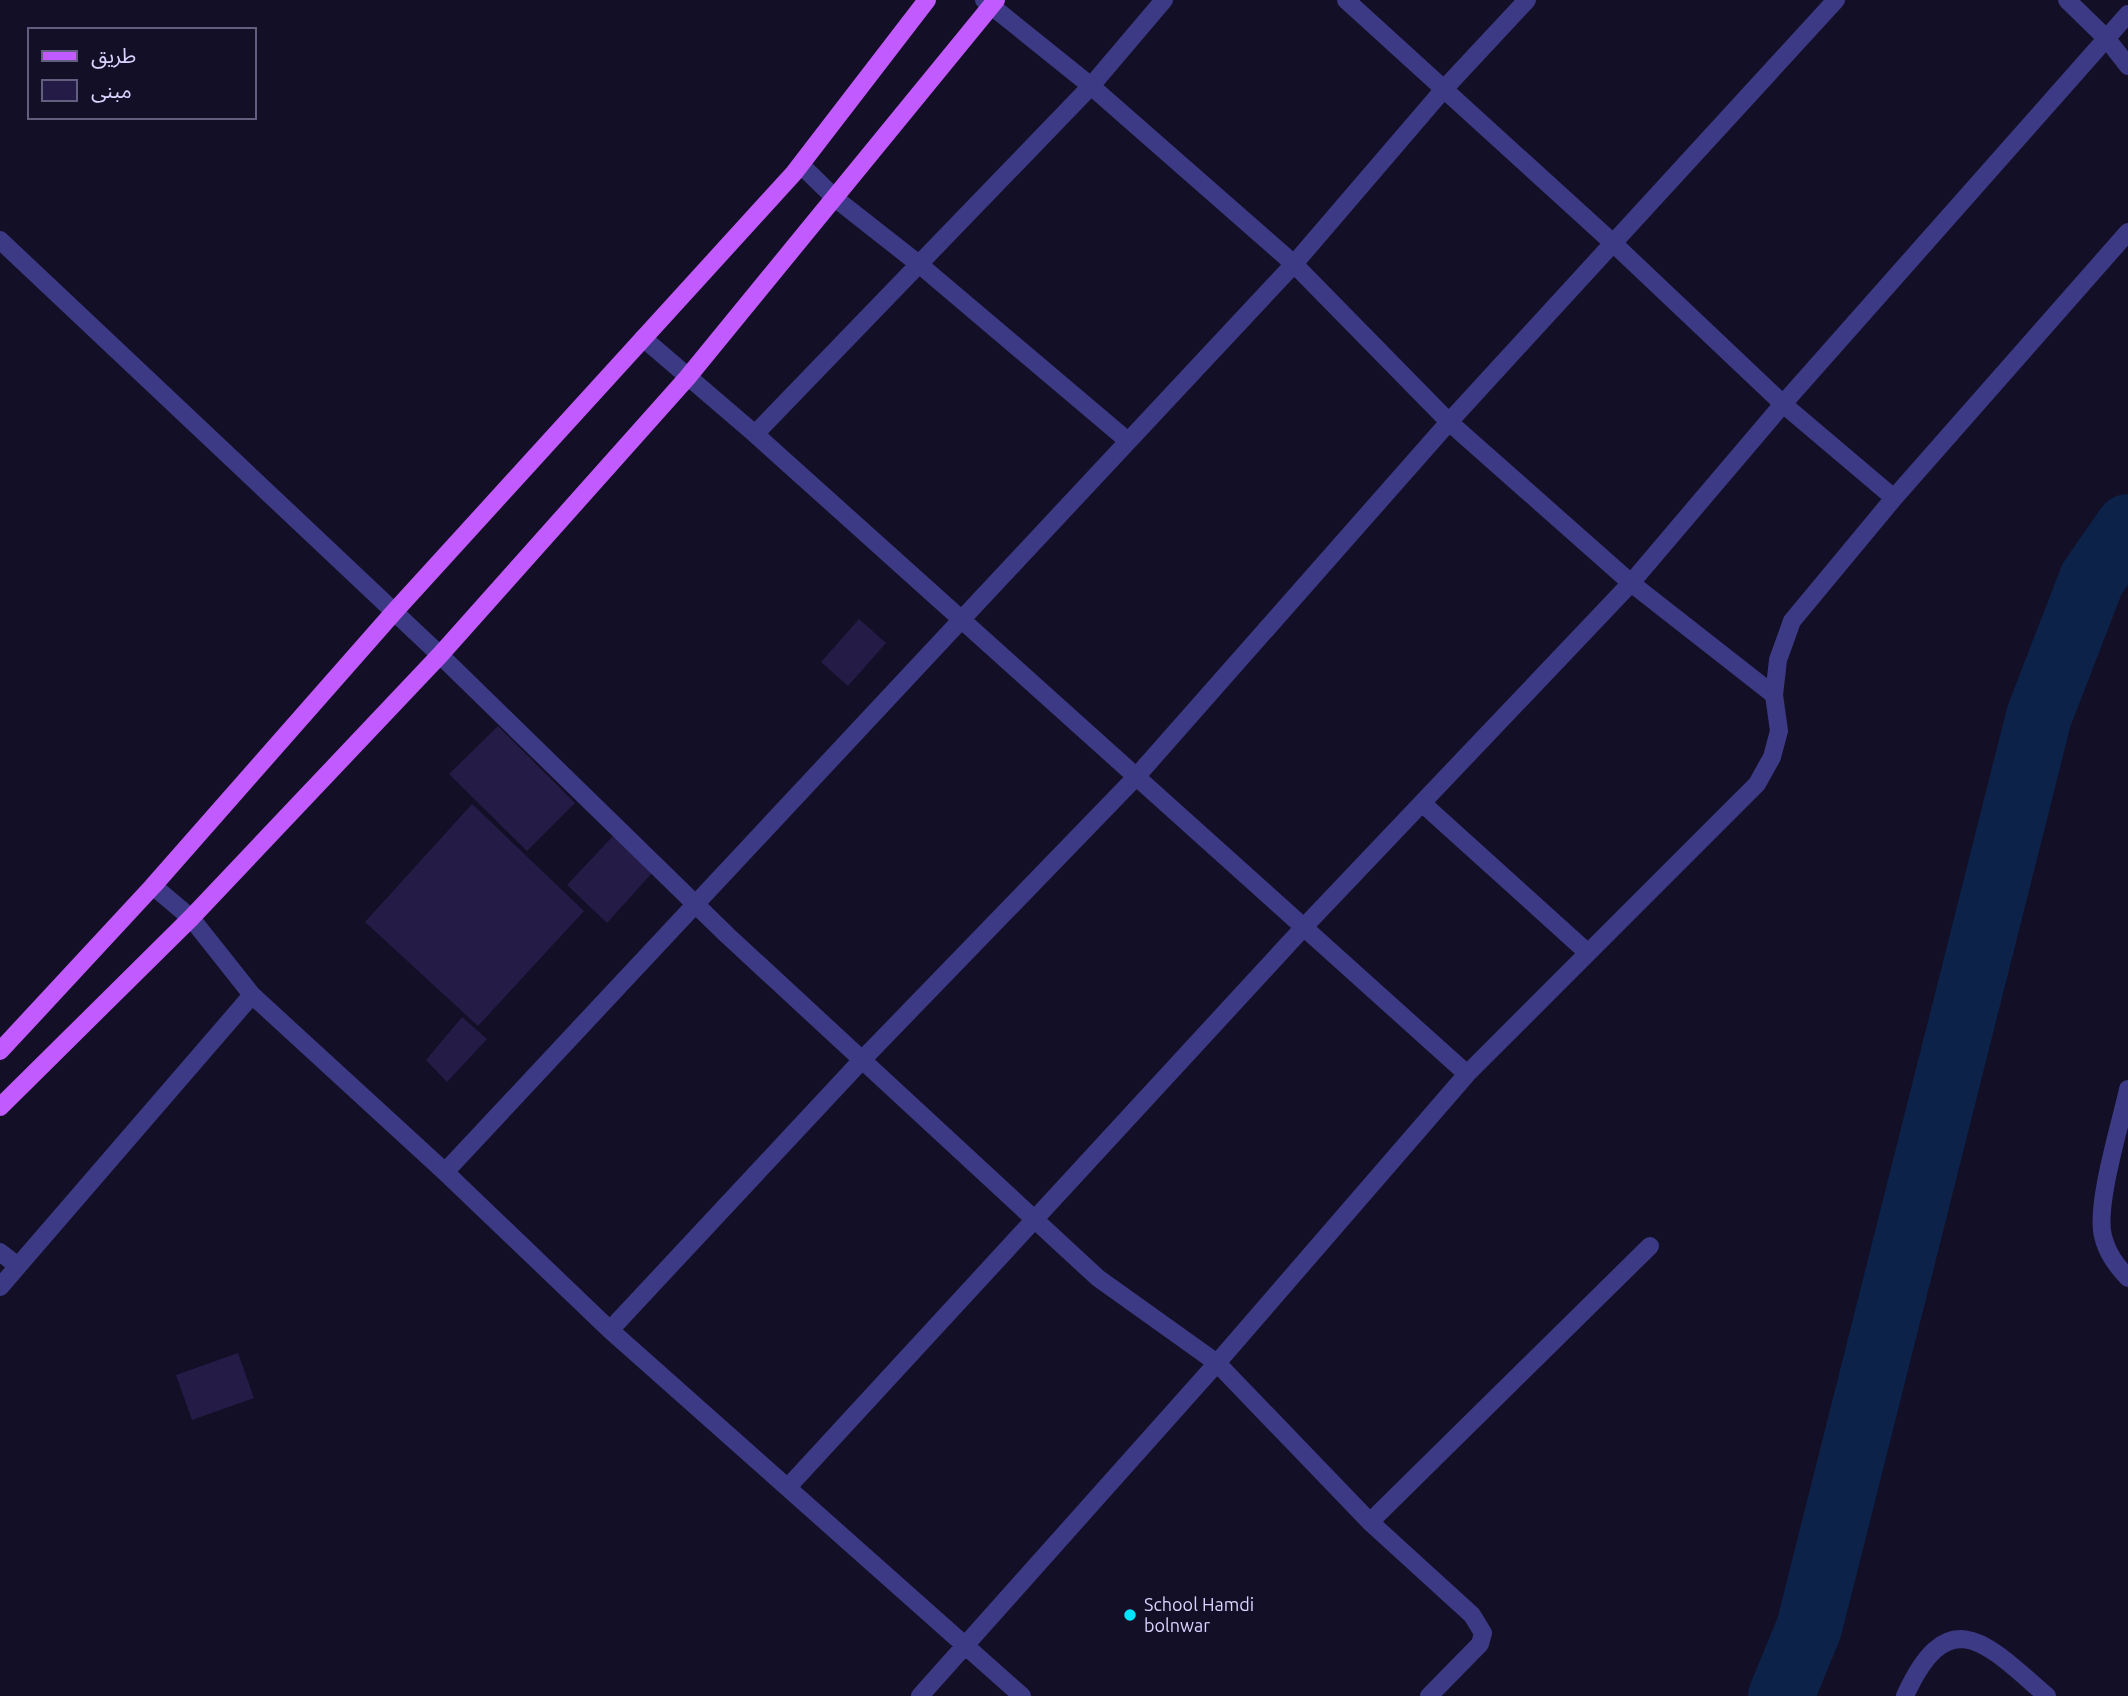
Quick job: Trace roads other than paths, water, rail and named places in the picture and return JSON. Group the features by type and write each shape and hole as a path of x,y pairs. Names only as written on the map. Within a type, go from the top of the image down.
{"main road":[{"path":"0,1051 153,886 394,612 801,165 927,0"},
{"path":"0,1107 191,918 440,655 687,378 836,199 990,2"}],"street":[{"path":"755,434 1091,86 1164,0"},
{"path":"1346,0 1613,243 1783,404 1894,498"},
{"path":"445,1172 1294,264 1444,89 1527,0"},
{"path":"610,1330 862,1060 1136,777 1448,422 1836,0"},
{"path":"2067,0 2107,39 2128,66"},
{"path":"990,2 1091,86 1294,264 1448,422 1631,583 1774,695"},
{"path":"788,1487 1304,927 1631,583 1783,404 2128,14"},
{"path":"801,165 836,199 920,264 1128,441"},
{"path":"920,1696 1217,1363 1467,1074 1757,785 1772,757 1779,731 1774,695 1778,660 1791,621 1894,498 2128,232"},
{"path":"0,240 440,655 695,903 862,1060 1098,1278 1217,1363 1370,1522 1472,1615 1483,1633 1480,1644 1429,1696"},
{"path":"643,338 755,434 1467,1074"},
{"path":"1422,803 1588,953"},
{"path":"153,886 191,918 252,995 445,1172 610,1330 1022,1696"},
{"path":"0,1287 252,995"},
{"path":"2128,1089 2103,1205 2102,1233 2109,1254 2128,1278"},
{"path":"1370,1522 1650,1245"},
{"path":"0,1252 18,1266"},
{"path":"1905,1696 1913,1677 1932,1650 1956,1639 1972,1639 1990,1647 2047,1696"}],"waterway":[{"path":"1781,1696 1809,1628 2039,716 2092,579 2128,527"}],"place":[{"name":"School Hamdi bolnwar","path":"1130,1615"}]}
